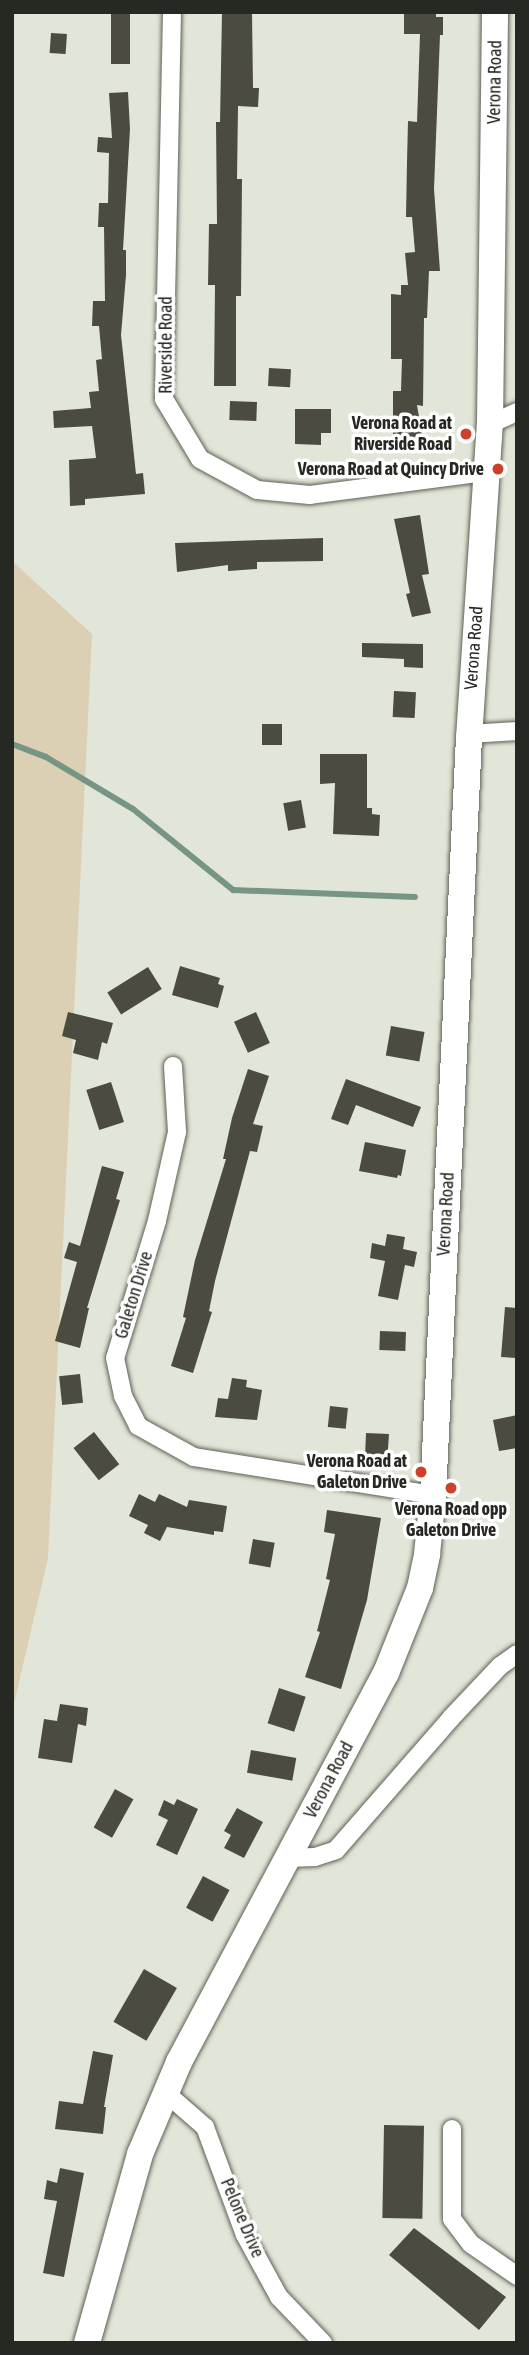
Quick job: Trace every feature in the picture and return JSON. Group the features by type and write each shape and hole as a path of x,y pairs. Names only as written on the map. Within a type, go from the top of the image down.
{"street":[{"name":"Riverside Road","path":"172,12 164,399 200,459 257,490 310,495 485,472"},
{"name":"Verona Road","path":"87,2343 140,2154 179,2062 386,1673 420,1588 433,1495 469,734 485,472 491,424 495,12"},
{"path":"491,424 517,412"},
{"path":"469,734 517,731"},
{"name":"Galeton Drive","path":"173,1066 177,1132 156,1221 115,1358 123,1396 138,1426 194,1457 433,1495"},
{"path":"287,1858 315,1857 336,1850 451,1718 500,1666 517,1654"},
{"name":"Pelone Drive","path":"166,2092 205,2127 245,2235 279,2297 323,2343"},
{"path":"452,2129 452,2219 471,2244 517,2276"}],"shaded area":[{"path":"12,561 92,634 48,1558 12,1712"}],"building":[{"path":"111,12 130,12 130,64 111,64"},
{"path":"222,12 252,12 253,88 259,88 258,107 238,106 237,179 242,179 241,296 236,296 236,386 214,386 215,285 208,285 209,224 217,224 216,122 220,122"},
{"path":"436,12 436,17 443,17 434,189 440,271 429,271 427,318 424,318 423,406 417,405 423,441 396,446 396,441 393,441 393,391 401,391 402,359 391,359 391,294 401,295 401,285 408,285 405,253 415,252 412,217 406,217 407,162 408,121 417,122 420,34 404,34 404,13"},
{"path":"51,33 67,34 66,54 50,53"},
{"path":"128,92 130,129 123,250 126,250 126,275 121,335 136,474 143,473 145,494 85,499 85,505 70,506 69,460 96,458 92,426 54,428 53,411 91,408 89,392 99,391 96,360 102,359 99,326 92,326 93,301 105,301 104,227 98,227 99,203 108,203 109,153 97,152 98,137 112,138 109,93"},
{"path":"269,368 291,369 290,387 268,386"},
{"path":"230,401 257,402 256,421 229,420"},
{"path":"295,409 331,409 331,433 321,433 321,445 295,444"},
{"path":"420,515 429,574 422,575 431,613 412,617 406,594 410,593 394,519"},
{"path":"323,538 323,561 257,562 257,569 228,571 228,565 177,572 175,543"},
{"path":"362,643 423,644 423,668 404,667 404,659 362,657"},
{"path":"394,691 416,692 415,718 393,717"},
{"path":"262,724 282,724 282,745 262,745"},
{"path":"320,754 367,754 367,808 372,808 372,814 380,815 379,836 333,834 335,783 320,784"},
{"path":"301,800 306,828 288,831 283,803"},
{"path":"180,966 220,978 218,984 224,986 218,1008 172,995"},
{"path":"148,967 162,989 121,1014 107,992"},
{"path":"68,1012 113,1023 107,1044 102,1042 98,1060 73,1053 76,1040 62,1036"},
{"path":"256,1012 270,1043 248,1053 234,1022"},
{"path":"391,1026 424,1032 419,1061 386,1056"},
{"path":"248,1069 269,1076 253,1124 263,1126 257,1152 250,1151 215,1281 209,1311 212,1312 193,1373 171,1366 186,1318 183,1317 195,1260 226,1159 223,1159 232,1118"},
{"path":"346,1079 421,1107 413,1127 356,1105 348,1125 331,1119"},
{"path":"111,1082 124,1122 99,1130 86,1090"},
{"path":"365,1142 406,1150 401,1176 398,1175 397,1178 359,1171"},
{"path":"102,1166 124,1172 116,1199 120,1200 87,1308 80,1348 55,1341 77,1262 64,1258 69,1242 80,1246"},
{"path":"387,1234 405,1237 403,1249 417,1252 414,1267 405,1265 398,1300 378,1296 385,1261 370,1258 372,1243 385,1246"},
{"path":"505,1307 517,1308 517,1358 501,1357"},
{"path":"380,1331 406,1332 405,1351 379,1350"},
{"path":"80,1374 83,1403 62,1405 59,1376"},
{"path":"232,1378 247,1380 246,1387 262,1390 257,1420 215,1417 218,1398 228,1399"},
{"path":"330,1406 348,1408 346,1429 328,1427"},
{"path":"517,1415 517,1448 499,1451 493,1420"},
{"path":"94,1432 119,1464 99,1480 74,1448"},
{"path":"366,1433 389,1434 387,1463 369,1462 369,1458 365,1458"},
{"path":"139,1494 155,1502 159,1494 187,1507 189,1500 227,1506 223,1532 214,1531 214,1535 167,1527 160,1541 144,1533 148,1525 129,1516"},
{"path":"327,1510 381,1518 367,1600 341,1689 305,1677 320,1632 317,1631 330,1580 326,1579 335,1534 324,1532"},
{"path":"253,1539 275,1543 270,1567 249,1564"},
{"path":"279,1688 306,1697 294,1732 268,1723"},
{"path":"60,1704 88,1708 86,1726 78,1724 72,1763 38,1758 44,1719 57,1721"},
{"path":"251,1750 296,1758 292,1781 247,1773"},
{"path":"115,1789 133,1799 112,1838 94,1827"},
{"path":"177,1799 198,1809 177,1855 156,1845 168,1820 158,1815 164,1800 174,1805"},
{"path":"237,1808 263,1822 244,1858 224,1848 231,1835 224,1831"},
{"path":"203,1876 229,1890 213,1922 186,1908"},
{"path":"144,1969 177,1988 146,2041 114,2022"},
{"path":"93,2051 113,2055 104,2107 103,2134 55,2129 59,2101 83,2104"},
{"path":"384,2125 424,2126 422,2219 382,2218"},
{"path":"60,2168 84,2173 64,2277 43,2273 57,2201 44,2199 47,2180 57,2183"},
{"path":"414,2228 506,2297 479,2330 389,2255"}],"waterway":[{"path":"12,744 46,757 133,809 233,890 415,897"}],"place":[{"name":"Verona Road at Riverside Road","path":"466,434"},
{"name":"Verona Road at Quincy Drive","path":"498,469"},
{"name":"Verona Road at Galeton Drive","path":"421,1472"},
{"name":"Verona Road opp Galeton Drive","path":"451,1488"}]}
